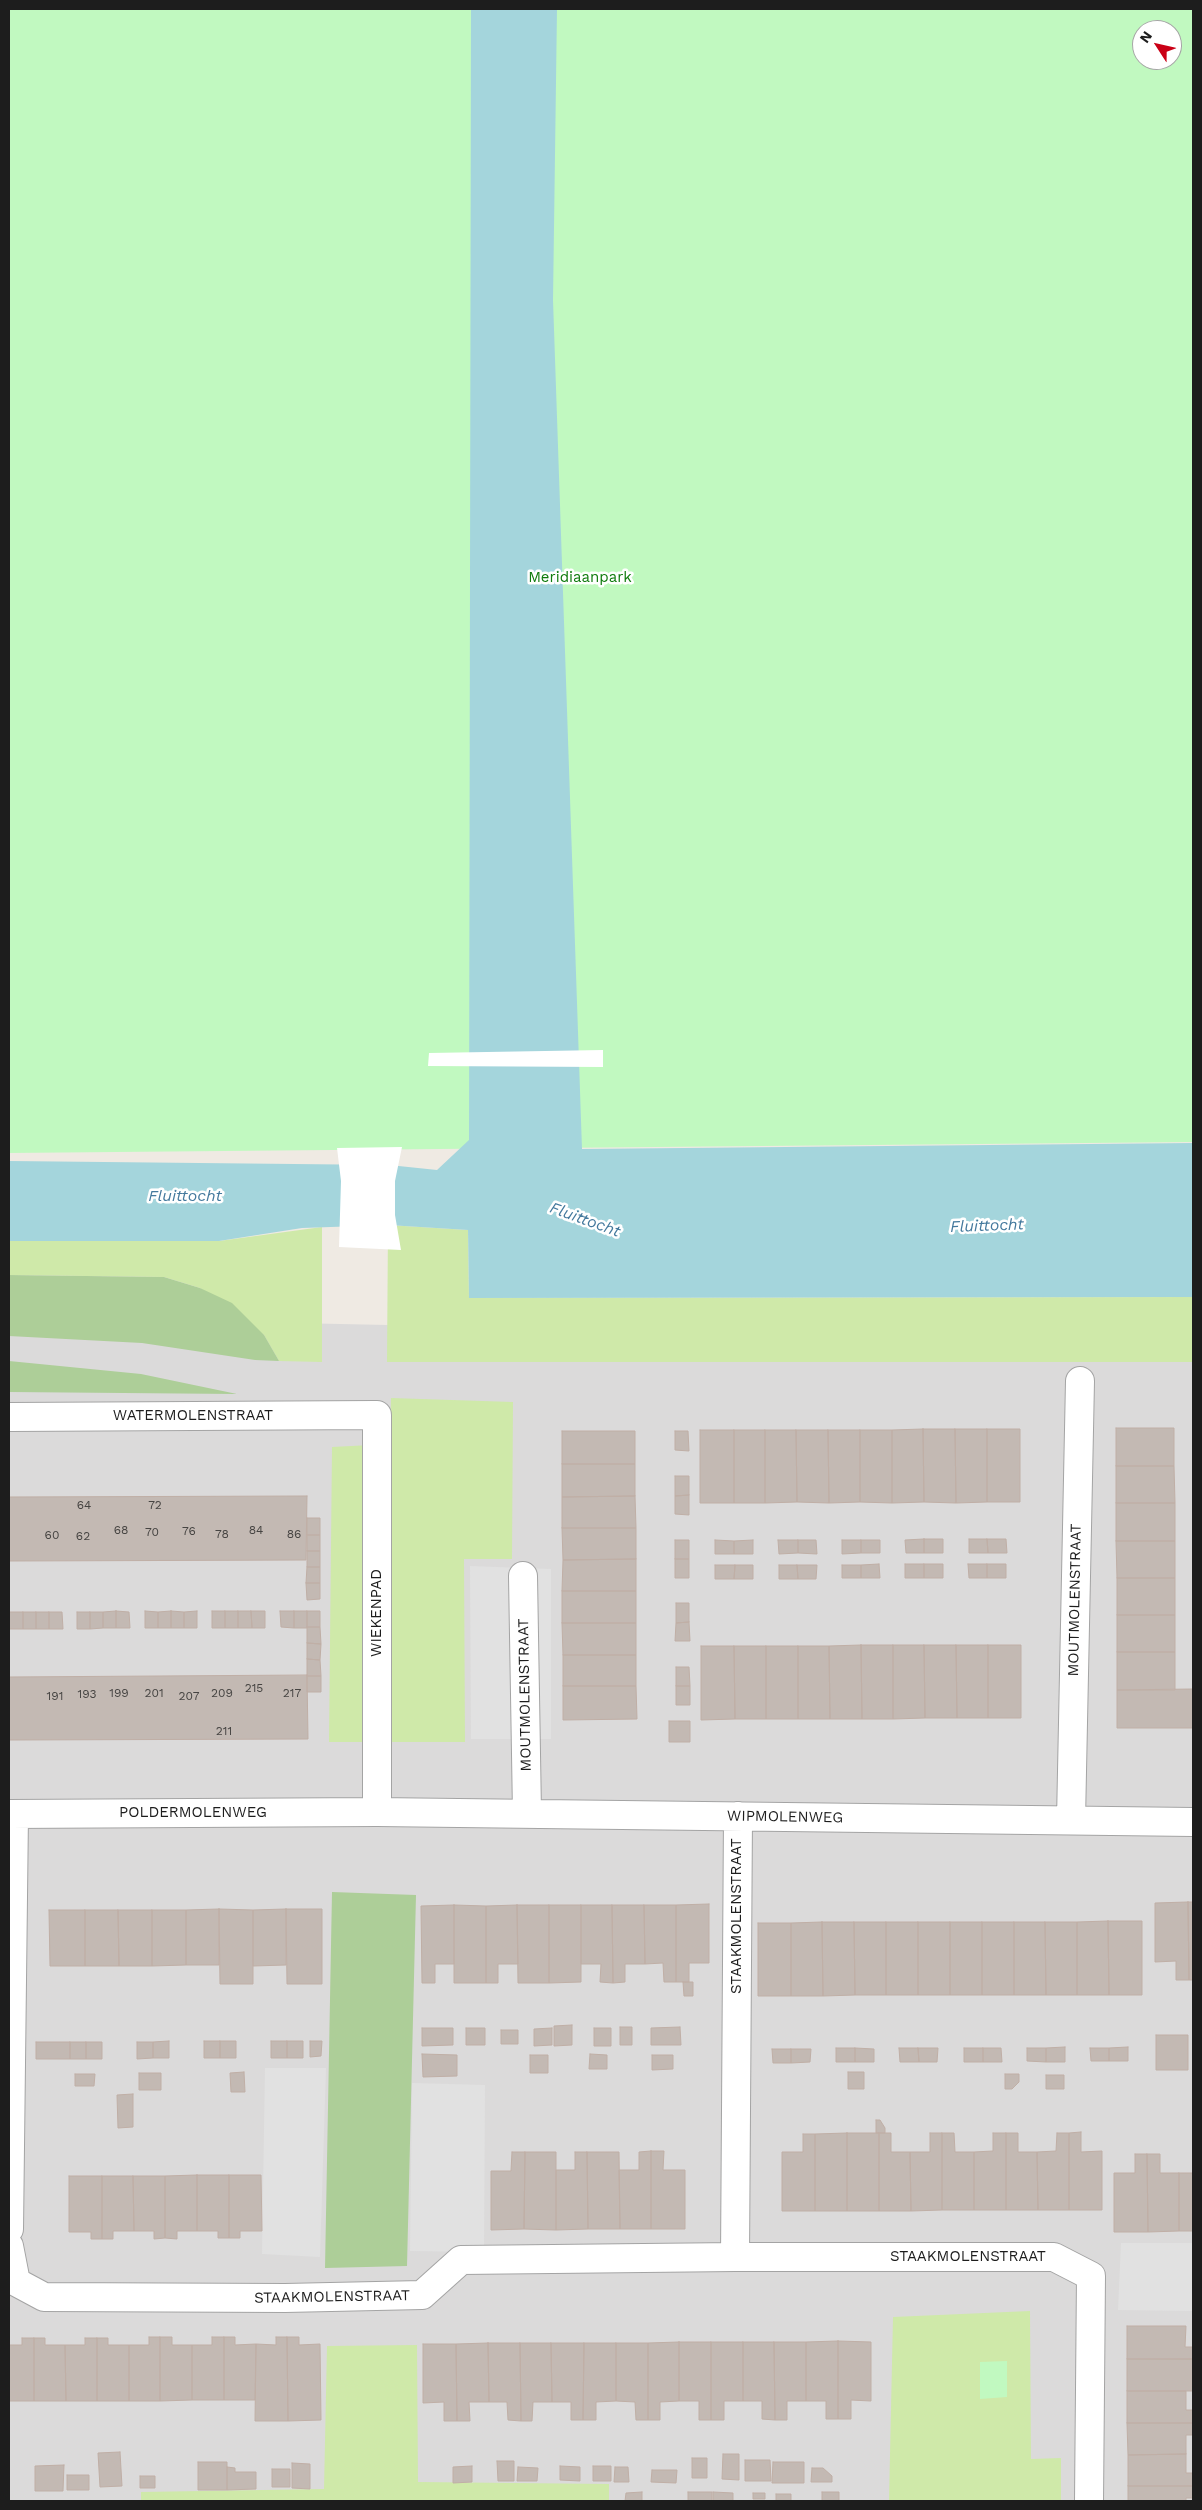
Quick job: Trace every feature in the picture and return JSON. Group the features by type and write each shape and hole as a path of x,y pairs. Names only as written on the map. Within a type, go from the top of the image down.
{"street":[{"name":"MOUTMOLENSTRAAT","path":"1071,1820 1080,1381"},
{"name":"WATERMOLENSTRAAT","path":"9,1416 377,1415"},
{"name":"WIEKENPAD","path":"377,1415 377,1812"},
{"name":"MOUTMOLENSTRAAT","path":"523,1576 527,1813"},
{"name":"WIPMOLENWEG","path":"377,1812 1193,1822"},
{"name":"POLDERMOLENWEG","path":"11,1814 377,1812"},
{"path":"9,2229 11,1814"},
{"name":"STAAKMOLENSTRAAT","path":"735,2257 738,1816"},
{"name":"STAAKMOLENSTRAAT","path":"9,2246 16,2282 44,2297 285,2298 422,2295 461,2260 735,2257 1054,2257 1091,2276 1089,2501"}],"shaded area":[{"path":"9,1317 1193,1342 1193,2501 9,2501"},
{"path":"470,1566 551,1569 551,1739 471,1739"},
{"path":"265,2068 326,2068 320,2257 262,2254"},
{"path":"412,2083 485,2085 484,2252 410,2251"},
{"path":"1121,2243 1193,2243 1193,2311 1118,2310"}],"green space":[{"name":"Meridiaanpark","path":"9,9 1193,9 1193,1142 9,1153"},
{"path":"388,1225 468,1230 469,1298 1193,1297 1193,1362 387,1362"},
{"path":"322,1227 322,1362 279,1361 264,1335 200,1288 164,1277 9,1275 9,1241 219,1241"},
{"path":"9,1275 164,1277 200,1288 232,1303 264,1335 279,1361 255,1360 142,1343 9,1336"},
{"path":"9,1361 141,1374 237,1394 9,1392"},
{"path":"391,1398 513,1402 512,1559 464,1559 465,1742 329,1742 332,1447 390,1444"},
{"path":"332,1892 416,1895 407,2266 325,2268"},
{"path":"1030,2311 1031,2459 1061,2458 1061,2501 889,2501 893,2317"},
{"path":"417,2345 418,2482 609,2484 609,2501 141,2501 141,2492 324,2489 327,2346"},
{"path":"1007,2361 1007,2397 980,2399 980,2362"}],"water":[{"name":"Fluittocht","path":"471,9 557,9 553,300 582,1149 1193,1143 1193,1297 469,1298 468,1230 388,1225 302,1228 219,1241 9,1241 9,1161 389,1165 437,1170 469,1140"}],"pier":[{"path":"603,1050 603,1067 428,1066 429,1053"},
{"path":"402,1147 395,1181 395,1215 401,1250 339,1247 341,1181 337,1148"}],"building":[{"path":"1116,1428 1174,1428 1174,1466 1116,1466"},
{"path":"923,1429 955,1429 956,1503 924,1502"},
{"path":"923,1429 924,1502 892,1503 892,1430"},
{"path":"955,1429 987,1429 987,1502 956,1503"},
{"path":"987,1429 1020,1429 1020,1502 987,1502"},
{"path":"700,1430 734,1430 734,1503 700,1503"},
{"path":"734,1430 765,1430 765,1503 734,1503"},
{"path":"765,1430 796,1430 797,1502 765,1503"},
{"path":"796,1430 828,1430 829,1503 797,1502"},
{"path":"828,1430 860,1430 860,1502 829,1503"},
{"path":"860,1430 892,1430 892,1503 860,1502"},
{"path":"562,1431 635,1431 635,1464 562,1464"},
{"path":"675,1431 688,1431 689,1451 675,1450"},
{"path":"562,1464 635,1464 635,1496 562,1497"},
{"path":"1116,1466 1174,1466 1175,1503 1116,1503"},
{"path":"675,1476 689,1476 689,1495 675,1496"},
{"path":"689,1495 689,1515 675,1514 675,1496"},
{"path":"307,1496 306,1560 9,1561 9,1497"},
{"path":"635,1496 636,1528 562,1528 562,1497"},
{"path":"1116,1503 1175,1503 1175,1541 1116,1541"},
{"path":"307,1518 320,1518 320,1535 307,1535"},
{"path":"562,1528 636,1528 636,1559 563,1560"},
{"path":"307,1535 320,1535 320,1551 307,1551"},
{"path":"924,1539 924,1553 906,1553 905,1540"},
{"path":"924,1539 943,1539 943,1553 924,1553"},
{"path":"969,1539 987,1539 988,1553 969,1553"},
{"path":"987,1539 1006,1539 1007,1553 988,1553"},
{"path":"675,1540 689,1540 689,1559 675,1559"},
{"path":"715,1540 734,1541 734,1554 715,1554"},
{"path":"753,1540 753,1554 734,1554 734,1541"},
{"path":"778,1540 798,1540 798,1553 779,1554"},
{"path":"798,1540 816,1540 817,1554 798,1553"},
{"path":"842,1540 861,1540 861,1553 842,1554"},
{"path":"861,1540 880,1540 880,1553 861,1553"},
{"path":"1116,1541 1175,1541 1175,1578 1117,1578"},
{"path":"307,1551 320,1551 320,1567 307,1567"},
{"path":"636,1559 636,1591 562,1591 563,1560"},
{"path":"675,1559 689,1559 689,1578 675,1578"},
{"path":"879,1564 880,1578 861,1578 861,1565"},
{"path":"905,1564 924,1564 924,1578 905,1578"},
{"path":"924,1564 943,1564 943,1578 924,1578"},
{"path":"968,1564 987,1564 987,1578 969,1578"},
{"path":"987,1564 1006,1564 1006,1578 987,1578"},
{"path":"715,1565 735,1565 734,1579 715,1579"},
{"path":"735,1565 753,1565 753,1579 734,1579"},
{"path":"779,1565 797,1565 798,1579 779,1579"},
{"path":"797,1565 817,1565 816,1579 798,1579"},
{"path":"842,1565 861,1565 861,1578 842,1578"},
{"path":"307,1567 320,1567 320,1583 306,1583"},
{"path":"1117,1578 1175,1578 1175,1615 1117,1615"},
{"path":"306,1583 320,1583 320,1599 307,1600"},
{"path":"562,1591 636,1591 636,1623 562,1623"},
{"path":"676,1603 689,1603 689,1622 676,1623"},
{"path":"116,1611 129,1612 130,1628 116,1628"},
{"path":"116,1611 116,1628 103,1628 103,1612"},
{"path":"145,1611 158,1612 158,1628 145,1628"},
{"path":"171,1611 184,1612 184,1628 171,1628"},
{"path":"171,1611 171,1628 158,1628 158,1612"},
{"path":"197,1611 197,1628 184,1628 184,1612"},
{"path":"212,1611 225,1611 225,1628 212,1628"},
{"path":"225,1611 238,1611 238,1628 225,1628"},
{"path":"238,1611 251,1611 252,1628 238,1628"},
{"path":"251,1611 265,1611 265,1628 252,1628"},
{"path":"280,1611 294,1611 294,1628 281,1627"},
{"path":"294,1611 307,1611 307,1628 294,1628"},
{"path":"307,1611 320,1611 320,1627 307,1627"},
{"path":"9,1612 23,1612 23,1629 9,1629"},
{"path":"23,1612 36,1612 36,1629 23,1629"},
{"path":"36,1612 49,1612 49,1629 36,1629"},
{"path":"49,1612 62,1612 63,1629 49,1629"},
{"path":"77,1612 90,1612 90,1629 77,1629"},
{"path":"90,1612 103,1612 103,1628 90,1629"},
{"path":"1117,1615 1175,1615 1175,1652 1117,1652"},
{"path":"689,1622 690,1641 675,1641 676,1623"},
{"path":"562,1623 636,1623 636,1655 563,1655"},
{"path":"307,1627 320,1627 321,1644 307,1643"},
{"path":"307,1643 321,1644 320,1660 307,1659"},
{"path":"861,1645 862,1719 830,1719 829,1646"},
{"path":"861,1645 893,1645 893,1719 862,1719"},
{"path":"893,1645 924,1645 925,1718 893,1719"},
{"path":"924,1645 956,1645 957,1718 925,1718"},
{"path":"956,1645 988,1645 988,1718 957,1718"},
{"path":"988,1645 1021,1645 1021,1718 988,1718"},
{"path":"701,1646 734,1646 735,1719 701,1720"},
{"path":"734,1646 766,1646 766,1719 735,1719"},
{"path":"766,1646 798,1646 798,1719 766,1719"},
{"path":"798,1646 829,1646 830,1719 798,1719"},
{"path":"1117,1652 1175,1652 1175,1690 1117,1690"},
{"path":"563,1655 636,1655 636,1686 563,1686"},
{"path":"307,1659 320,1660 321,1676 307,1676"},
{"path":"676,1667 689,1667 690,1686 676,1686"},
{"path":"307,1675 308,1739 9,1740 9,1677"},
{"path":"307,1676 321,1676 321,1692 307,1692"},
{"path":"563,1686 636,1686 637,1719 563,1720"},
{"path":"676,1686 690,1686 690,1705 676,1705"},
{"path":"1193,1689 1193,1728 1117,1728 1117,1690"},
{"path":"669,1721 690,1721 690,1742 669,1742"},
{"path":"1188,1902 1189,1980 1176,1980 1176,1961 1155,1962 1155,1903"},
{"path":"1188,1902 1193,1902 1193,1980 1189,1980"},
{"path":"709,1904 709,1963 689,1963 689,1982 676,1982 676,1905"},
{"path":"454,1905 486,1906 486,1983 454,1983"},
{"path":"454,1905 454,1964 435,1964 435,1983 422,1983 421,1906"},
{"path":"517,1905 549,1905 549,1983 518,1983"},
{"path":"517,1905 518,1964 498,1964 498,1983 486,1983 486,1906"},
{"path":"549,1905 581,1905 581,1982 549,1983"},
{"path":"581,1905 612,1905 613,1983 600,1982 601,1964 581,1964"},
{"path":"612,1905 644,1905 645,1964 625,1964 625,1982 613,1983"},
{"path":"644,1905 676,1905 676,1982 664,1982 663,1963 645,1964"},
{"path":"219,1909 219,1965 186,1965 186,1910"},
{"path":"219,1909 253,1910 253,1984 220,1984"},
{"path":"286,1909 286,1965 253,1966 253,1910"},
{"path":"286,1909 322,1909 322,1984 287,1984"},
{"path":"49,1910 85,1910 85,1966 50,1966"},
{"path":"85,1910 118,1910 119,1966 85,1966"},
{"path":"118,1910 152,1910 152,1966 119,1966"},
{"path":"152,1910 186,1910 186,1965 152,1966"},
{"path":"1108,1921 1109,1995 1077,1995 1077,1922"},
{"path":"1108,1921 1142,1921 1142,1995 1109,1995"},
{"path":"822,1922 823,1996 791,1996 791,1923"},
{"path":"822,1922 854,1922 855,1995 823,1996"},
{"path":"854,1922 886,1922 886,1995 855,1995"},
{"path":"886,1922 918,1922 918,1995 886,1995"},
{"path":"918,1922 950,1922 950,1995 918,1995"},
{"path":"950,1922 982,1922 982,1995 950,1995"},
{"path":"982,1922 1014,1922 1014,1995 982,1995"},
{"path":"1014,1922 1045,1922 1046,1995 1014,1995"},
{"path":"1045,1922 1077,1922 1077,1995 1046,1995"},
{"path":"758,1923 791,1923 791,1996 758,1996"},
{"path":"683,1982 693,1982 693,1996 684,1996"},
{"path":"572,2025 572,2045 554,2046 554,2026"},
{"path":"620,2027 632,2027 632,2045 620,2045"},
{"path":"680,2027 681,2045 651,2045 651,2028"},
{"path":"422,2028 453,2028 453,2045 422,2046"},
{"path":"466,2028 485,2028 485,2045 466,2045"},
{"path":"552,2028 552,2045 534,2046 534,2029"},
{"path":"594,2028 611,2028 611,2046 594,2046"},
{"path":"501,2030 518,2030 518,2044 501,2044"},
{"path":"1156,2035 1188,2035 1188,2070 1156,2070"},
{"path":"169,2041 169,2058 153,2058 153,2042"},
{"path":"204,2041 220,2041 220,2058 204,2058"},
{"path":"220,2041 236,2041 236,2058 220,2058"},
{"path":"271,2041 287,2041 287,2058 271,2058"},
{"path":"287,2041 303,2041 303,2058 287,2058"},
{"path":"310,2041 322,2041 321,2056 310,2057"},
{"path":"36,2042 70,2042 70,2059 36,2059"},
{"path":"70,2042 86,2042 86,2059 70,2059"},
{"path":"86,2042 102,2042 102,2059 86,2059"},
{"path":"137,2042 153,2042 153,2058 137,2059"},
{"path":"1065,2047 1065,2062 1046,2062 1046,2048"},
{"path":"1128,2047 1128,2061 1109,2061 1109,2048"},
{"path":"836,2048 855,2048 855,2062 836,2062"},
{"path":"855,2048 874,2049 874,2062 855,2062"},
{"path":"899,2048 918,2048 919,2062 900,2062"},
{"path":"918,2048 938,2048 937,2062 919,2062"},
{"path":"964,2048 983,2048 983,2062 964,2062"},
{"path":"983,2048 1001,2048 1002,2062 983,2062"},
{"path":"1027,2048 1046,2048 1046,2062 1027,2061"},
{"path":"1090,2048 1109,2048 1109,2061 1091,2061"},
{"path":"772,2049 791,2049 791,2063 773,2063"},
{"path":"791,2049 811,2049 810,2062 791,2063"},
{"path":"422,2054 457,2055 457,2076 423,2077"},
{"path":"590,2054 607,2055 607,2069 589,2069"},
{"path":"530,2055 548,2055 548,2073 530,2073"},
{"path":"652,2055 673,2055 673,2069 652,2070"},
{"path":"244,2072 245,2092 231,2092 230,2073"},
{"path":"848,2072 864,2072 864,2089 848,2089"},
{"path":"139,2073 161,2073 161,2090 139,2090"},
{"path":"75,2074 95,2074 94,2086 75,2086"},
{"path":"1005,2074 1019,2074 1019,2082 1012,2089 1005,2089"},
{"path":"1046,2075 1064,2075 1064,2089 1046,2089"},
{"path":"133,2094 133,2127 118,2128 117,2095"},
{"path":"876,2120 880,2120 885,2128 885,2133 876,2133"},
{"path":"1081,2132 1081,2152 1102,2151 1102,2210 1069,2210 1069,2133"},
{"path":"847,2133 879,2133 879,2211 847,2211"},
{"path":"847,2133 847,2211 815,2211 815,2134"},
{"path":"879,2133 891,2133 891,2152 910,2152 911,2211 879,2211"},
{"path":"930,2133 942,2133 942,2210 911,2211 910,2152 930,2152"},
{"path":"942,2133 954,2133 955,2152 974,2152 974,2210 942,2210"},
{"path":"993,2133 1006,2133 1006,2210 974,2210 974,2152 993,2151"},
{"path":"1006,2133 1018,2133 1018,2152 1037,2152 1038,2210 1006,2210"},
{"path":"1057,2133 1069,2133 1069,2210 1038,2210 1037,2152 1056,2151"},
{"path":"803,2134 815,2134 815,2211 782,2211 782,2152 803,2152"},
{"path":"651,2151 664,2151 663,2170 685,2170 685,2229 651,2229"},
{"path":"651,2151 651,2229 620,2229 619,2170 639,2170 639,2152"},
{"path":"512,2152 525,2152 524,2229 491,2230 491,2171 511,2171"},
{"path":"525,2152 556,2152 556,2230 524,2229"},
{"path":"575,2152 587,2152 588,2229 556,2230 556,2170 575,2170"},
{"path":"587,2152 619,2152 620,2229 588,2229"},
{"path":"1135,2154 1147,2154 1148,2232 1114,2232 1114,2173 1135,2173"},
{"path":"1147,2154 1160,2154 1160,2173 1179,2173 1179,2231 1148,2232"},
{"path":"1179,2173 1193,2173 1193,2231 1179,2231"},
{"path":"197,2175 229,2175 229,2238 218,2238 218,2231 197,2231"},
{"path":"197,2175 197,2231 177,2231 177,2239 165,2238 165,2176"},
{"path":"229,2175 261,2175 262,2231 240,2231 240,2238 229,2238"},
{"path":"69,2176 102,2176 102,2239 91,2239 91,2232 69,2232"},
{"path":"102,2176 133,2176 134,2231 113,2231 113,2239 102,2239"},
{"path":"133,2176 165,2176 165,2238 154,2239 154,2231 134,2231"},
{"path":"1127,2326 1186,2326 1185,2347 1193,2347 1193,2359 1127,2359"},
{"path":"149,2337 160,2337 160,2401 129,2401 129,2345 149,2345"},
{"path":"160,2337 172,2337 172,2345 192,2345 192,2400 160,2401"},
{"path":"212,2337 224,2337 224,2400 192,2400 192,2345 212,2345"},
{"path":"224,2337 235,2337 235,2345 256,2344 255,2400 224,2400"},
{"path":"276,2337 287,2337 288,2421 255,2421 256,2344 276,2345"},
{"path":"287,2337 299,2337 299,2345 320,2344 321,2420 288,2421"},
{"path":"22,2338 34,2338 34,2401 9,2401 9,2345 22,2345"},
{"path":"34,2338 45,2338 45,2345 65,2345 66,2401 34,2401"},
{"path":"85,2338 97,2338 97,2401 66,2401 65,2345 85,2345"},
{"path":"97,2338 108,2338 108,2345 129,2345 129,2401 97,2401"},
{"path":"838,2341 838,2419 826,2419 826,2401 806,2401 806,2342"},
{"path":"838,2341 871,2342 871,2401 851,2400 851,2419 838,2419"},
{"path":"679,2342 679,2401 660,2402 660,2420 648,2420 648,2343"},
{"path":"679,2342 711,2342 711,2420 699,2420 699,2401 679,2401"},
{"path":"711,2342 743,2342 743,2401 724,2401 724,2420 711,2420"},
{"path":"743,2342 774,2342 775,2420 762,2419 762,2401 743,2401"},
{"path":"774,2342 806,2342 806,2401 787,2401 787,2420 775,2420"},
{"path":"488,2343 520,2343 521,2421 508,2420 507,2402 489,2402"},
{"path":"488,2343 489,2402 469,2402 470,2421 457,2421 456,2344"},
{"path":"520,2343 551,2343 552,2402 533,2402 532,2421 521,2421"},
{"path":"551,2343 584,2343 583,2420 571,2420 571,2402 552,2402"},
{"path":"584,2343 616,2343 616,2401 596,2402 596,2420 583,2420"},
{"path":"616,2343 648,2343 648,2420 636,2420 635,2402 616,2401"},
{"path":"423,2344 456,2344 457,2421 444,2421 444,2402 423,2403"},
{"path":"1127,2359 1193,2359 1193,2391 1127,2391"},
{"path":"1127,2391 1186,2391 1186,2410 1193,2410 1193,2423 1127,2423"},
{"path":"1127,2423 1193,2423 1193,2435 1186,2435 1186,2454 1128,2455"},
{"path":"120,2452 122,2486 100,2487 98,2453"},
{"path":"723,2454 739,2454 739,2480 722,2479"},
{"path":"1186,2454 1186,2473 1193,2473 1193,2486 1128,2486 1128,2455"},
{"path":"692,2458 707,2458 707,2478 692,2478"},
{"path":"745,2460 770,2460 771,2481 745,2481"},
{"path":"497,2461 514,2461 514,2481 498,2481"},
{"path":"198,2462 227,2462 227,2490 198,2490"},
{"path":"773,2462 804,2462 804,2483 772,2483"},
{"path":"292,2463 310,2464 310,2489 292,2488"},
{"path":"64,2465 63,2491 35,2491 35,2466"},
{"path":"472,2466 472,2482 453,2483 453,2467"},
{"path":"560,2466 580,2467 580,2481 560,2480"},
{"path":"593,2466 611,2466 611,2481 593,2481"},
{"path":"227,2467 235,2468 235,2472 256,2472 256,2489 227,2490"},
{"path":"518,2467 538,2468 537,2481 517,2481"},
{"path":"615,2467 628,2467 629,2482 614,2482"},
{"path":"812,2468 823,2468 832,2476 832,2482 811,2482"},
{"path":"272,2469 290,2469 290,2487 272,2487"},
{"path":"652,2470 677,2470 676,2483 651,2482"},
{"path":"67,2475 89,2475 89,2490 67,2490"},
{"path":"140,2476 155,2476 155,2488 140,2488"},
{"path":"1128,2486 1193,2486 1193,2498 1186,2498 1186,2501 1128,2501"},
{"path":"642,2492 642,2501 625,2501 626,2493"},
{"path":"688,2492 712,2492 712,2501 688,2501"},
{"path":"713,2492 733,2493 733,2501 713,2501"},
{"path":"822,2492 839,2492 839,2501 822,2501"},
{"path":"753,2493 765,2493 765,2499 753,2499"},
{"path":"776,2494 791,2494 791,2501 776,2501"}]}
